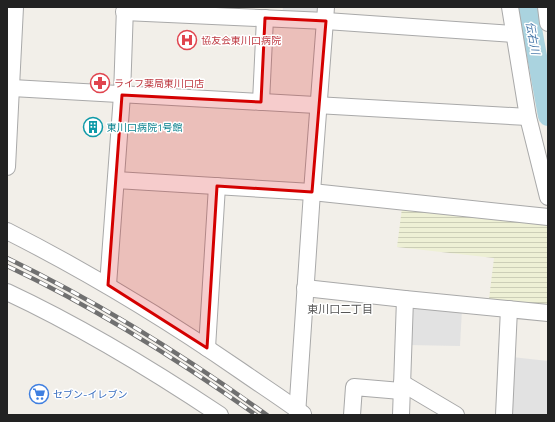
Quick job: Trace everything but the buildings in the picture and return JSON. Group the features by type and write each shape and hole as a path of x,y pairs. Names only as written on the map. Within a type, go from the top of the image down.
{"street":[{"path":"7,167 15,7"},
{"path":"510,7 513,34 528,117 548,197"},
{"path":"546,7 548,23"},
{"path":"108,285 122,95 124,9 265,18 326,14 513,34"},
{"path":"299,413 305,288 326,14"},
{"path":"261,102 265,18"},
{"path":"12,88 528,117"},
{"path":"116,180 312,192 548,217"},
{"path":"207,348 217,186"},
{"path":"7,231 62,259 108,285 207,348 299,413"},
{"path":"305,288 548,313"},
{"path":"7,292 85,331 146,366 212,413"},
{"path":"401,415 405,299"},
{"path":"504,415 509,309"},
{"path":"352,415 354,387 402,387 456,415"}],"highlighted area":[{"path":"265,18 326,21 312,192 217,186 207,348 108,285 122,95 261,102"}],"green space":[{"path":"187,7 245,7 244,13"},
{"path":"402,208 548,225 548,306 489,299 494,258 397,247"}],"shaded area":[{"path":"283,7 317,7 317,13 282,16"},
{"path":"415,304 462,309 460,346 408,345 409,309"},
{"path":"512,357 548,361 548,415 509,415"}],"waterway":[{"name":"伝右川","path":"528,7 548,116"}],"railway":[{"path":"7,258 108,311 173,351 267,415"},
{"path":"7,266 103,316 196,374 256,415"}],"place":[{"name":"協友会東川口病院","path":"187,40"},
{"name":"ライフ薬局東川口店","path":"100,83"},
{"name":"東川口病院1号館","path":"93,127"},
{"name":"セブン-イレブン","path":"39,394"}],"district":[{"name":"東川口二丁目","path":"340,309"}]}
